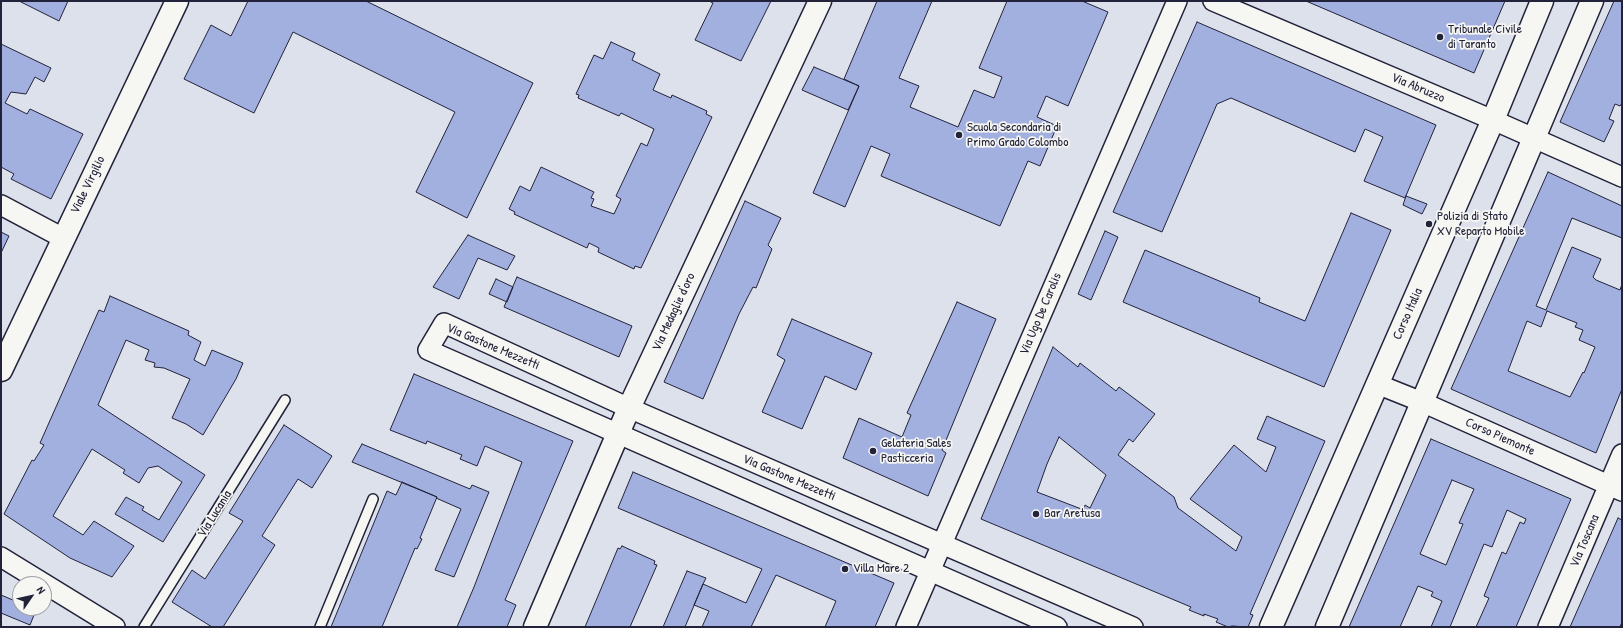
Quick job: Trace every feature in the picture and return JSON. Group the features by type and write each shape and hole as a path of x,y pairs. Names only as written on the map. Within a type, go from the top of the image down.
{"street":[{"name":"Viale Virgilio","path":"1,370 177,1"},
{"name":"Via Medaglie d'oro","path":"535,627 629,408 820,1"},
{"name":"Via Ugo De Carolis","path":"906,627 1177,1"},
{"name":"Via Abruzzo","path":"1213,1 1535,138 1622,177"},
{"name":"Corso Italia","path":"1271,627 1493,120 1542,1"},
{"path":"1327,627 1592,1"},
{"path":"1,205 63,238"},
{"name":"Via Gastone Mezzetti","path":"1057,627 618,435 428,350 444,323 629,408 1133,627"},
{"name":"Corso Piemonte","path":"1377,384 1422,402 1615,488"},
{"name":"Via Toscana","path":"1548,627 1615,488 1622,454"},
{"path":"1,557 115,627"}],"lane":[{"name":"Via Lucania","path":"144,627 285,400"},
{"path":"320,627 373,498"}],"building":[{"path":"19,1 68,1 59,21"},
{"path":"248,1 366,1 533,83 467,218 416,192 455,112 293,32 254,113 184,79 211,25 231,36"},
{"path":"709,1 771,1 741,61 695,40 713,3"},
{"path":"877,1 932,1 899,78 919,86 910,107 958,127 974,90 994,98 1002,77 979,68 1007,1 1082,1 1108,12 1068,106 1046,96 1037,117 1057,126 1040,166 1028,161 1000,226 881,176 890,154 871,146 845,207 813,193 859,86 844,79"},
{"name":"Tribunale Civile di Taranto","path":"1306,1 1505,1 1474,73"},
{"path":"1614,1 1622,1 1622,103 1620,106 1615,104 1609,119 1614,121 1604,142 1560,122"},
{"path":"1197,22 1436,125 1405,198 1364,181 1383,137 1365,129 1355,152 1231,98 1217,104 1162,232 1113,212"},
{"path":"611,42 635,53 632,60 660,74 653,90 671,98 672,95 707,111 706,114 712,117 641,268 635,266 634,269 598,252 599,248 589,243 587,248 514,214 515,212 509,209 520,186 530,191 541,167 594,192 591,198 594,199 591,206 614,214 621,199 616,196 641,143 647,146 654,129 621,113 619,116 578,98 579,95 576,94 594,55 603,59"},
{"path":"1,44 51,68 44,82 35,77 26,94 11,92 5,103 27,114 30,109 83,134 51,199 11,179 14,174 1,167"},
{"path":"814,67 859,86 848,110 802,90"},
{"path":"1548,172 1622,206 1622,238 1572,218 1536,306 1546,310 1572,247 1601,259 1593,277 1596,280 1620,290 1622,284 1622,389 1596,453 1451,389","holes":["1547,311 1577,323 1575,327 1583,330 1579,340 1595,347 1584,373 1583,372 1570,397 1508,371 1527,321 1541,327"]},
{"path":"1406,196 1427,204 1422,214 1403,205"},
{"path":"745,201 781,218 768,245 772,249 756,288 753,287 739,314 703,399 664,382"},
{"path":"1351,213 1391,230 1324,387 1123,302 1145,250 1260,298 1259,302 1305,321"},
{"path":"1105,231 1118,237 1091,300 1078,294"},
{"path":"1,232 9,236 1,253"},
{"path":"468,235 515,256 507,270 478,258 459,299 433,287"},
{"path":"517,277 632,326 619,357 504,307"},
{"path":"496,279 513,287 507,302 489,294"},
{"path":"110,296 189,331 188,335 201,342 194,360 205,366 212,350 243,363 236,379 203,435 186,424 172,418 190,379 164,368 154,367 155,363 145,360 149,350 126,340 98,405 205,475 163,542 115,514 126,497 144,507 142,510 159,520 182,482 158,466 148,468 139,483 123,473 125,470 92,449 53,516 83,535 94,521 134,546 112,577 70,558 4,514 32,460 34,461 44,445 40,443 99,310 104,312"},
{"path":"957,302 996,319 942,450 946,453 928,496 843,458 859,418 902,437 911,415 907,413"},
{"path":"792,319 872,353 856,390 825,376 802,429 762,412 785,360 777,355"},
{"path":"1053,347 1078,367 1080,363 1116,391 1119,387 1155,414 1133,442 1129,439 1118,455 1174,497 1178,508 1236,551 1242,537 1190,499 1234,445 1266,472 1276,447 1257,439 1267,416 1325,441 1250,614 1253,615 1248,627 1228,627 1216,622 1218,619 1204,614 1204,616 1189,610 1191,607 981,519","holes":["1059,437 1106,475 1090,508 1085,505 1084,510 1037,492"]},
{"path":"414,374 573,441 505,600 516,605 507,627 457,627 522,462 485,446 477,466 460,459 462,455 427,441 426,444 390,430"},
{"path":"284,425 332,456 312,488 298,479 262,536 275,545 223,627 212,627 172,602 192,570 205,579 243,521 229,513"},
{"path":"1431,439 1571,499 1516,627 1476,627 1489,598 1484,596 1502,552 1506,554 1520,522 1524,524 1526,519 1507,510 1492,547 1484,544 1450,627 1431,627 1442,601 1431,596 1433,592 1418,586 1400,627 1349,627","holes":["1452,480 1474,489 1459,523 1463,524 1446,565 1420,554"]},
{"path":"362,444 470,489 472,485 489,492 454,577 435,570 461,509 436,498 437,497 352,462"},
{"path":"633,472 894,583 875,627 825,627 836,601 776,575 751,627 702,627 709,611 694,605 703,584 746,603 762,569 618,508"},
{"path":"402,482 437,497 420,538 422,539 417,549 415,548 382,627 331,627 387,491 396,495"},
{"path":"1618,518 1622,520 1622,622 1620,627 1570,627"},
{"path":"622,546 655,561 654,564 657,565 630,627 585,627 618,548 620,549"},
{"path":"687,571 706,578 685,627 663,627"},
{"path":"1,595 12,600 12,616 34,616 30,625 1,613"}],"place":[{"name":"Tribunale Civile di Taranto","path":"1440,37"},
{"name":"Scuola Secondaria di Primo Grado Colombo","path":"959,135"},
{"name":"Polizia di Stato XV Reparto Mobile","path":"1429,224"},
{"name":"Gelateria Sales Pasticceria","path":"873,451"},
{"name":"Bar Aretusa","path":"1036,514"},
{"name":"Villa Mare 2","path":"845,569"}]}
